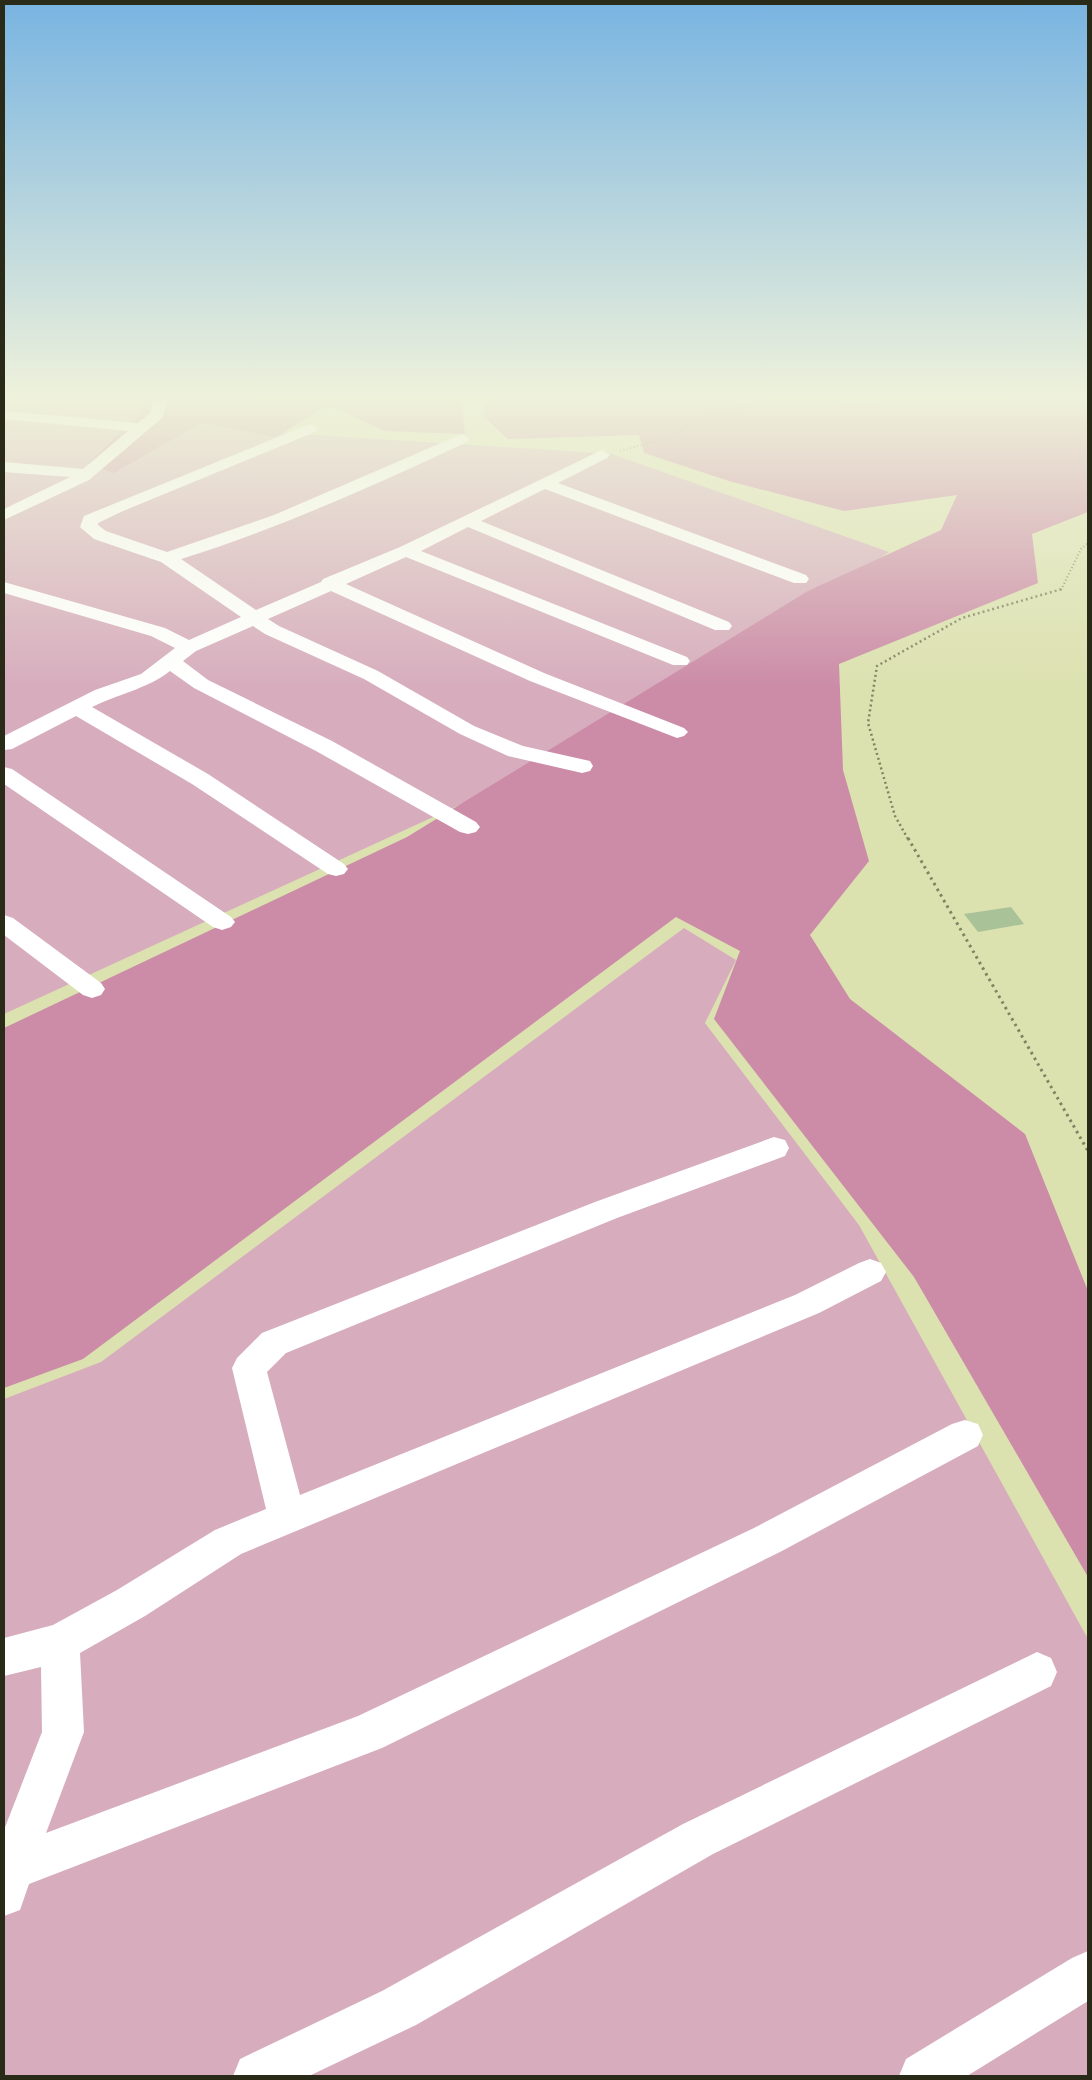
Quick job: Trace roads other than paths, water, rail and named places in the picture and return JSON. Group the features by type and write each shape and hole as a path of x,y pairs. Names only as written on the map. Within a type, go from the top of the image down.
{"street":[{"path":"4,515 50,492"},
{"path":"156,492 90,520 89,527 100,535 167,558 272,630 371,675 467,730 516,751 582,766"},
{"path":"167,558 210,545 345,492"},
{"path":"4,744 102,694 148,678 189,647 329,583 406,551 525,492"},
{"path":"568,492 800,579"},
{"path":"468,520 722,626"},
{"path":"406,551 680,661"},
{"path":"329,583 537,677 677,732"},
{"path":"4,587 158,632 189,647"},
{"path":"170,661 201,684 324,746 468,827"},
{"path":"76,707 200,779 336,869"},
{"path":"4,774 222,922"},
{"path":"4,924 92,989"},
{"path":"287,1518 249,1368 274,1343 606,1210 774,1148"},
{"path":"4,1657 60,1643 131,1603 228,1542 806,1304 870,1272"},
{"path":"6,1878 367,1733 767,1540 965,1435"},
{"path":"6,1878 63,1732 60,1643"},
{"path":"257,2076 398,2008 698,1839 1037,1672"},
{"path":"924,2076 1088,1974"}]}
